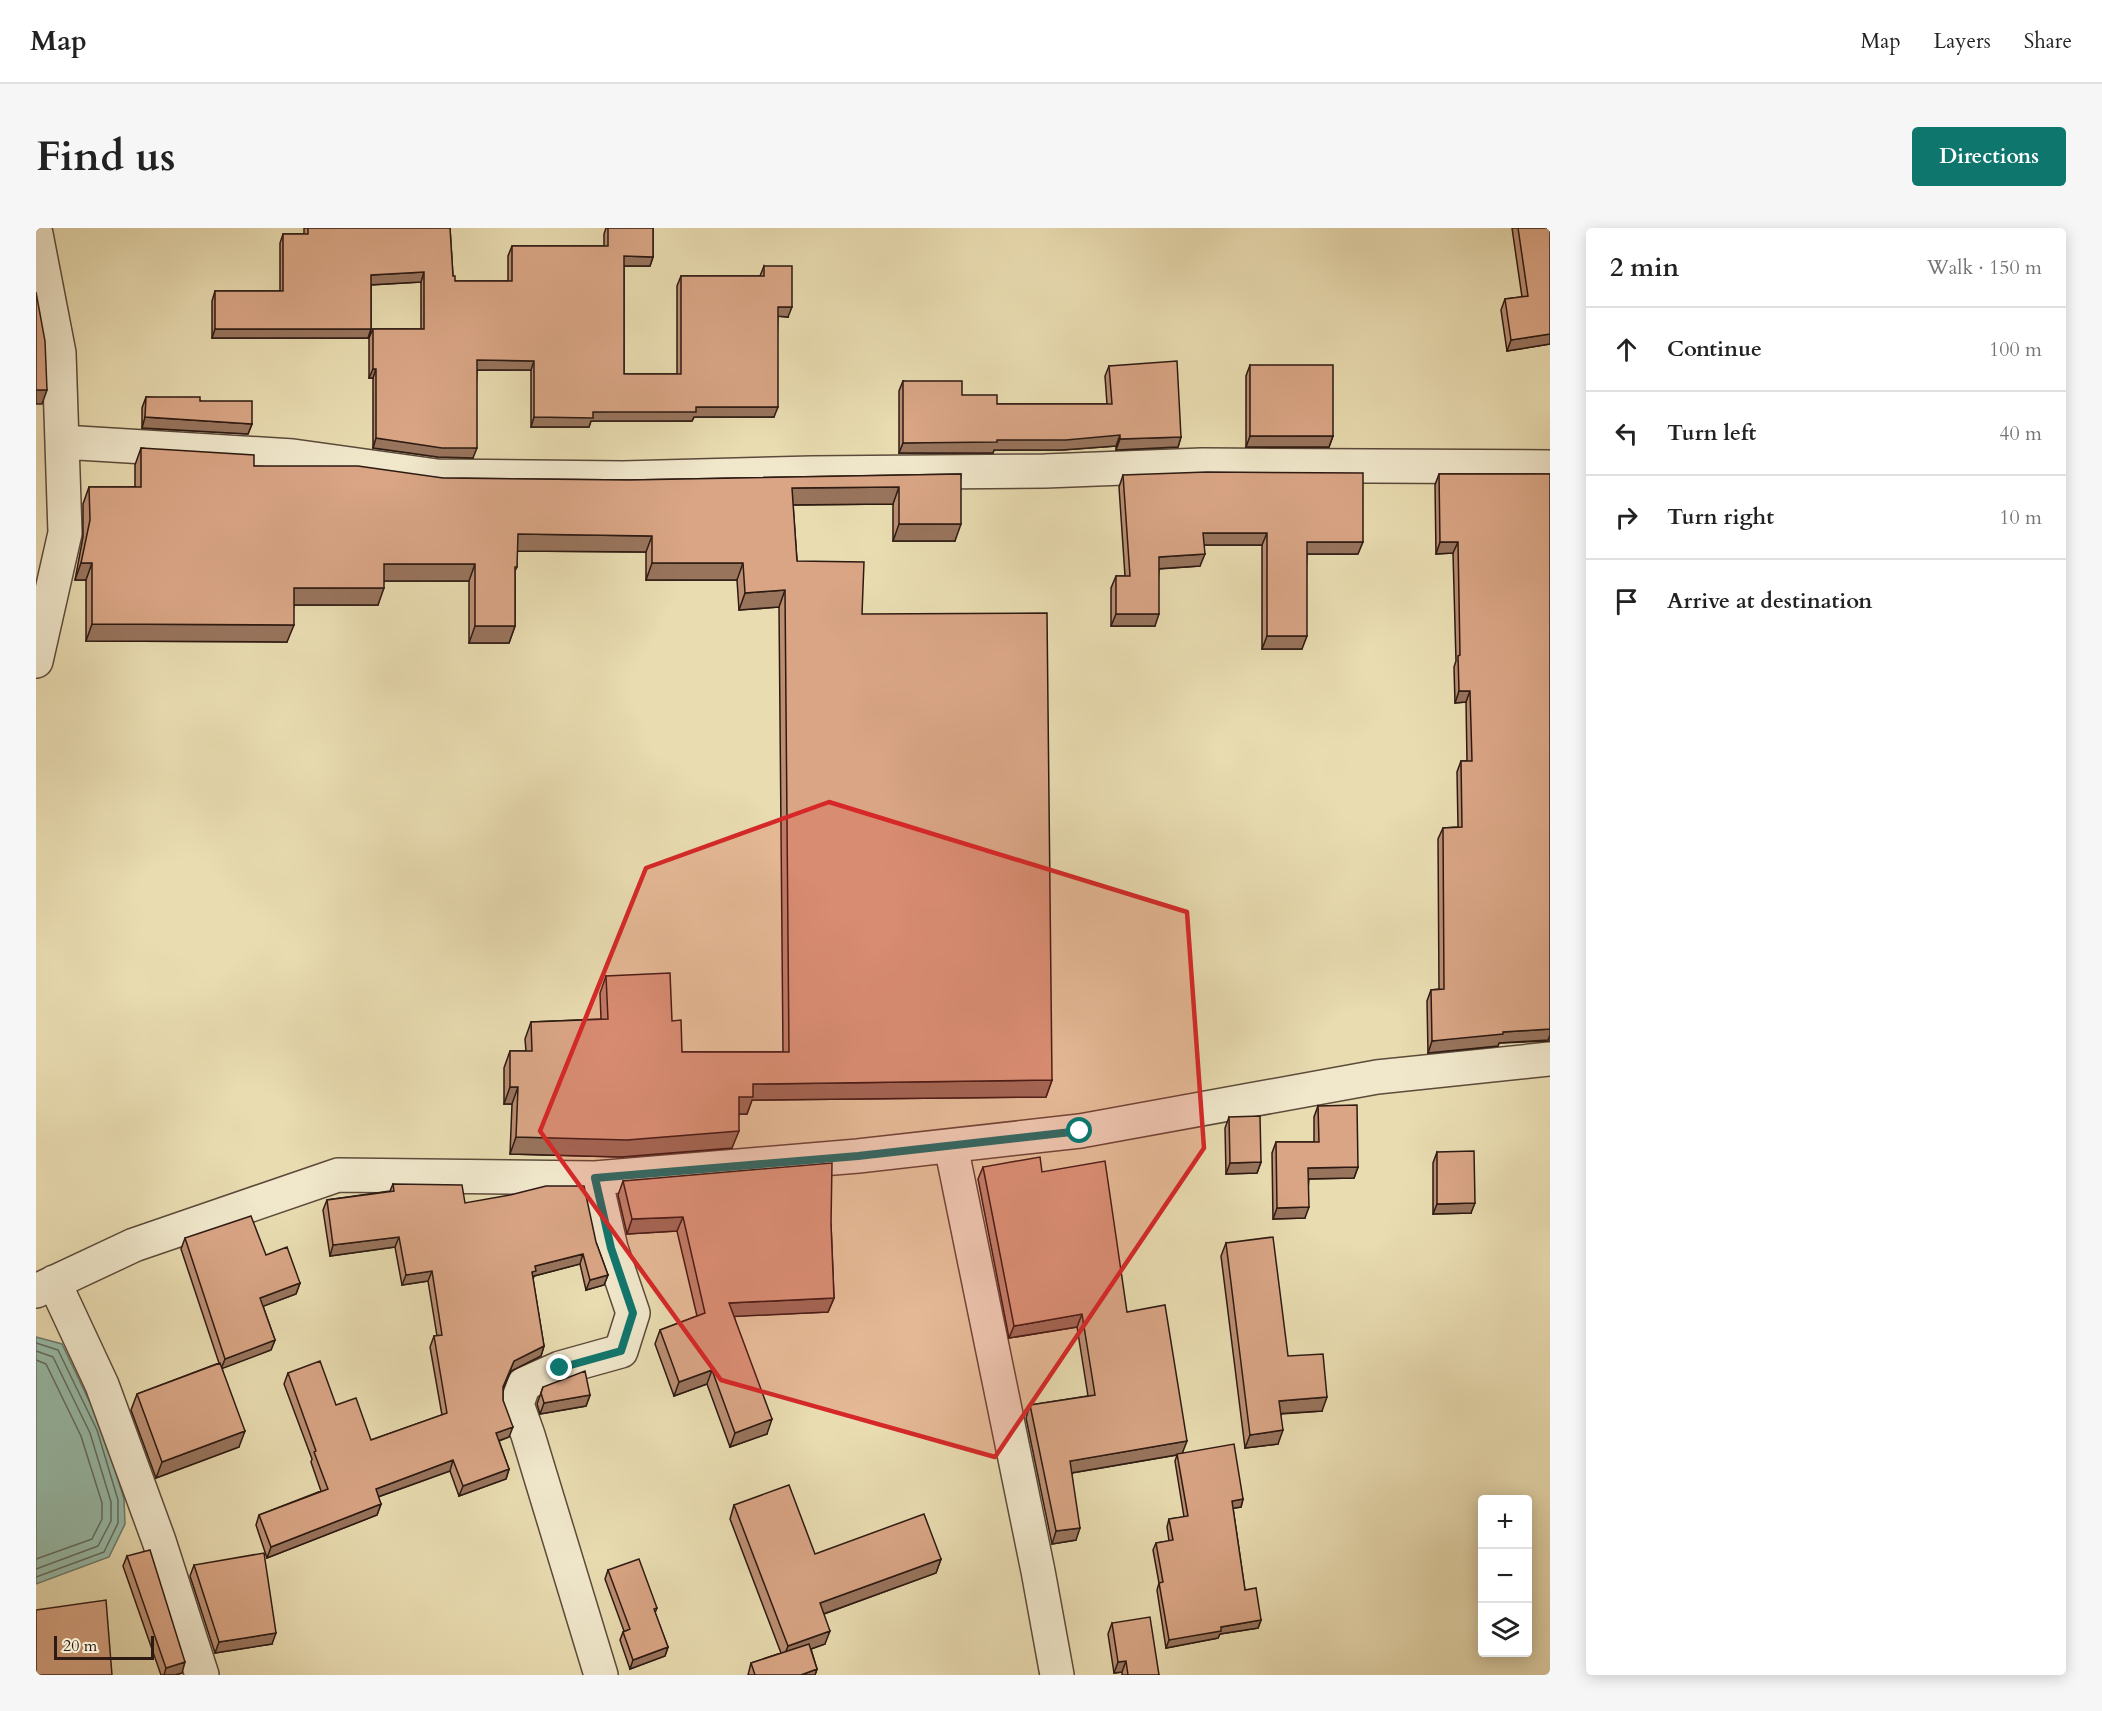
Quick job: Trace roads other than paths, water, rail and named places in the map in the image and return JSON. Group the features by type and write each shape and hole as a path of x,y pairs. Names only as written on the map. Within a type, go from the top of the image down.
{"street":[{"path":"36,234 59,353 65,533 36,662"},
{"path":"62,442 293,456 437,476 623,478 812,473 1045,471 1202,465 1550,467"},
{"path":"202,1675 159,1541 102,1385 45,1286 134,1245 339,1175 595,1178 858,1156 1080,1131 1377,1077 1550,1059"},
{"path":"951,1146 1038,1571 1057,1675"},
{"path":"595,1178 611,1248 633,1313 621,1351 560,1368 524,1384 517,1404 601,1675"}],"water":[{"path":"36,1337 62,1344 102,1428 124,1499 125,1524 109,1557 36,1584"}]}
